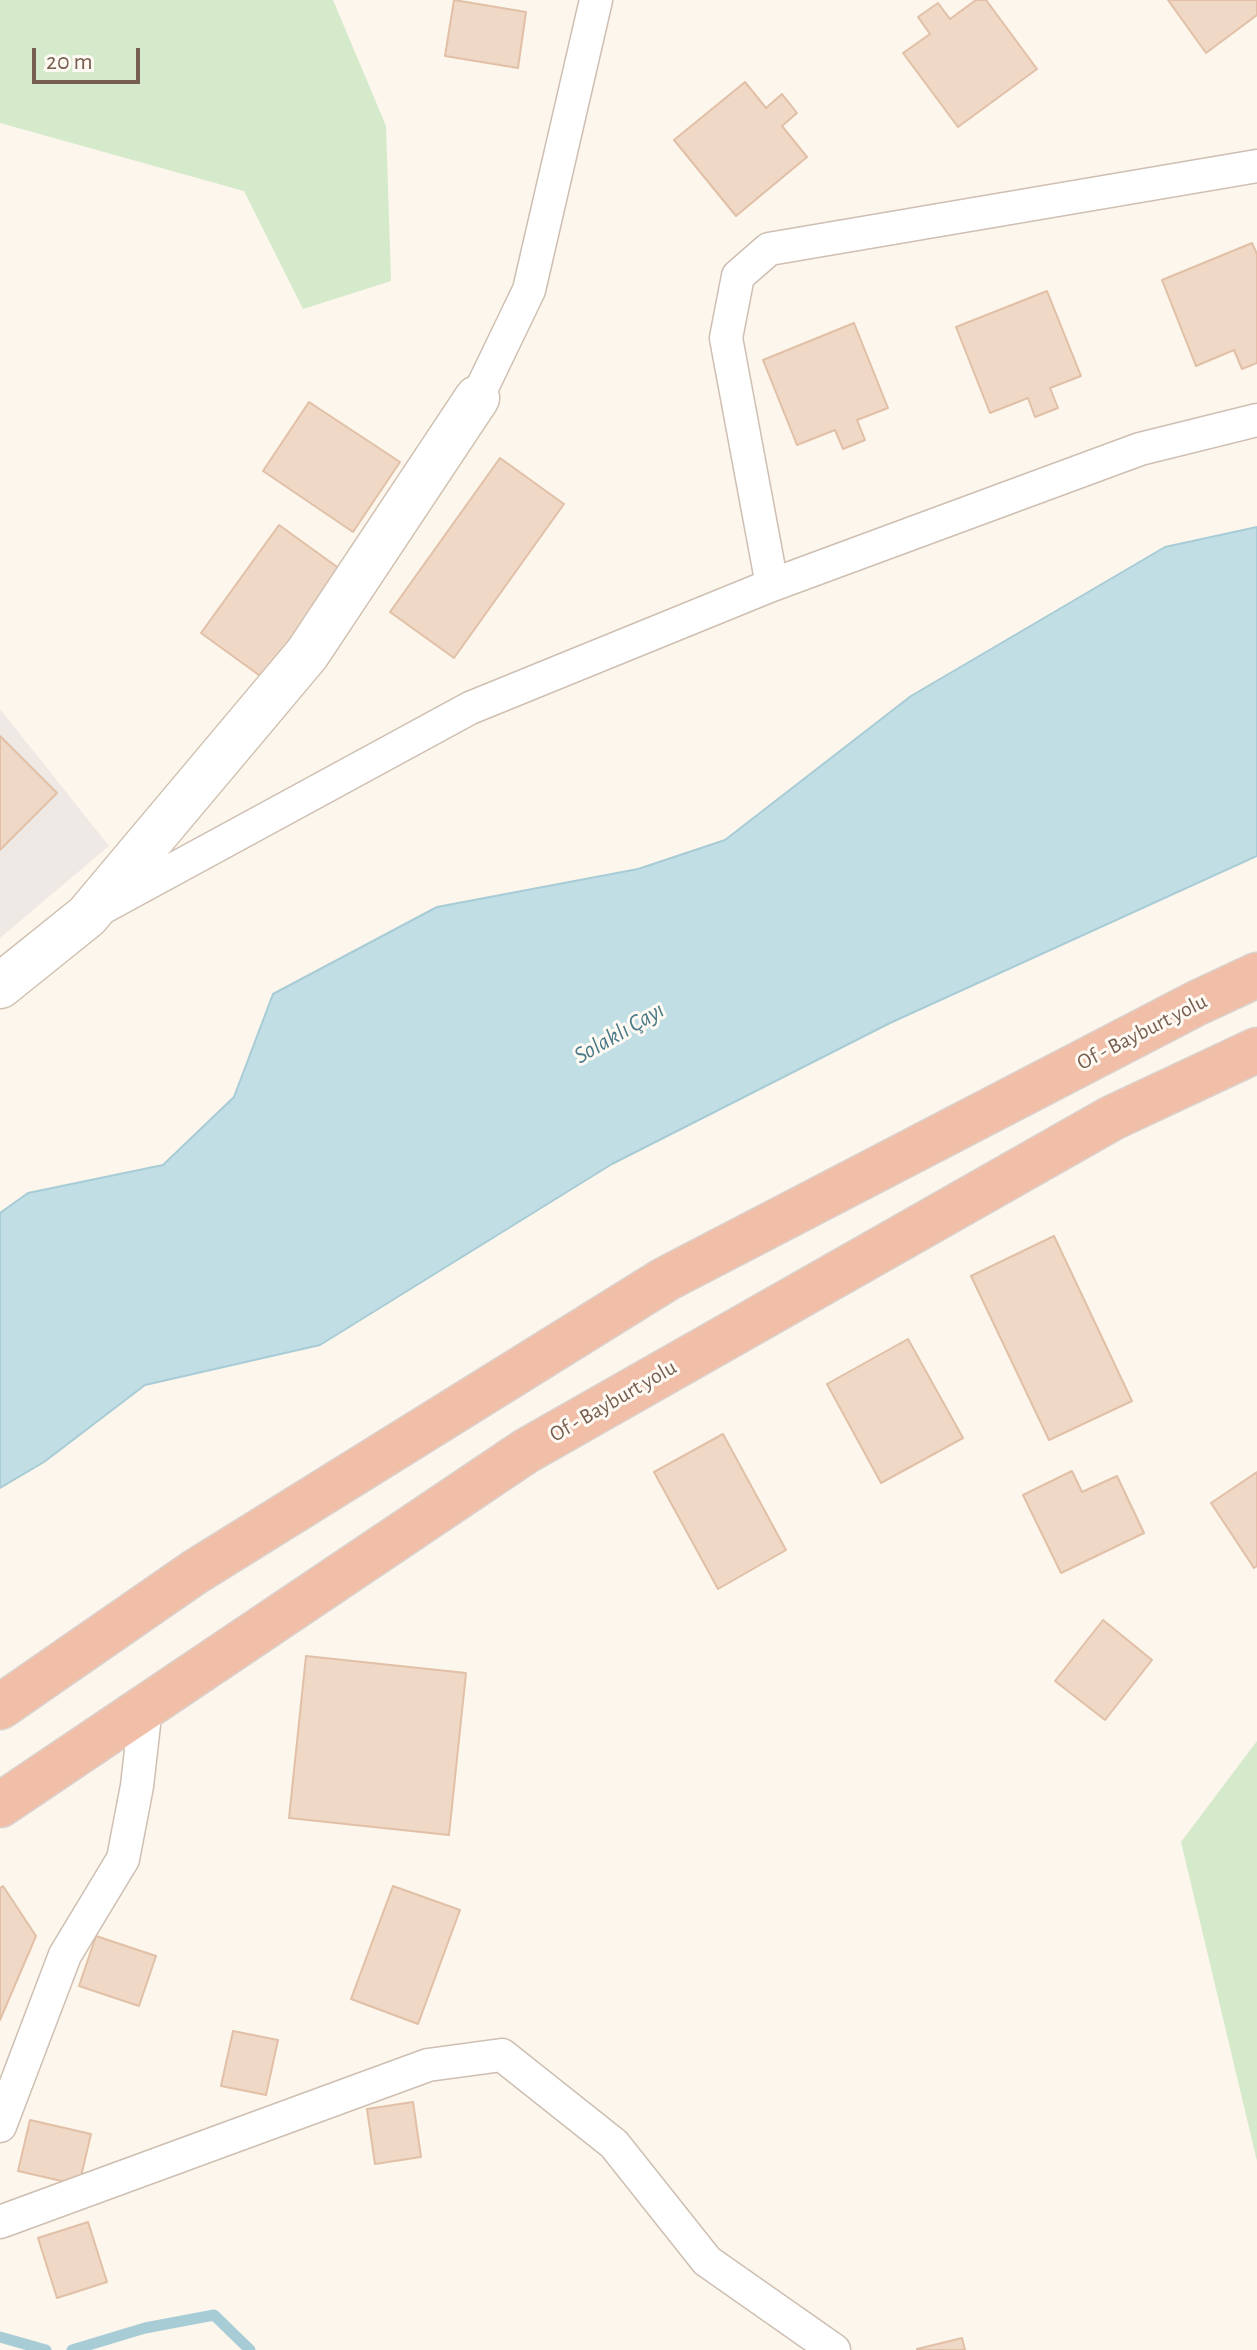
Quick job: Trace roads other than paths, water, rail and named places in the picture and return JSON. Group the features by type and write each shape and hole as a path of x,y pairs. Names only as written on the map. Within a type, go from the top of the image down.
{"highway":[{"name":"Of - Bayburt yolu","path":"0,1707 195,1572 666,1279 1197,1003 1257,975"},
{"name":"Of - Bayburt yolu","path":"0,1805 526,1451 1112,1118 1257,1050"}],"street":[{"path":"87,916 307,654 477,398 529,290 596,0"},
{"path":"772,585 726,338 738,276 769,249 1257,166"},
{"path":"0,986 87,916 470,708 772,585 1140,449 1257,420"},
{"path":"0,2126 65,1955 123,1859 137,1786 146,1707"},
{"path":"0,2222 428,2065 502,2055 614,2144 707,2261 834,2350"}],"water":[{"name":"Solaklı Çayı","path":"1257,527 1257,856 890,1023 612,1164 320,1345 145,1385 44,1462 0,1488 0,1213 28,1193 163,1165 234,1097 273,994 437,907 638,869 725,840 911,696 1165,547"}],"waterway":[{"path":"72,2350 145,2328 214,2315 250,2350"},
{"path":"0,2337 46,2350"}]}
